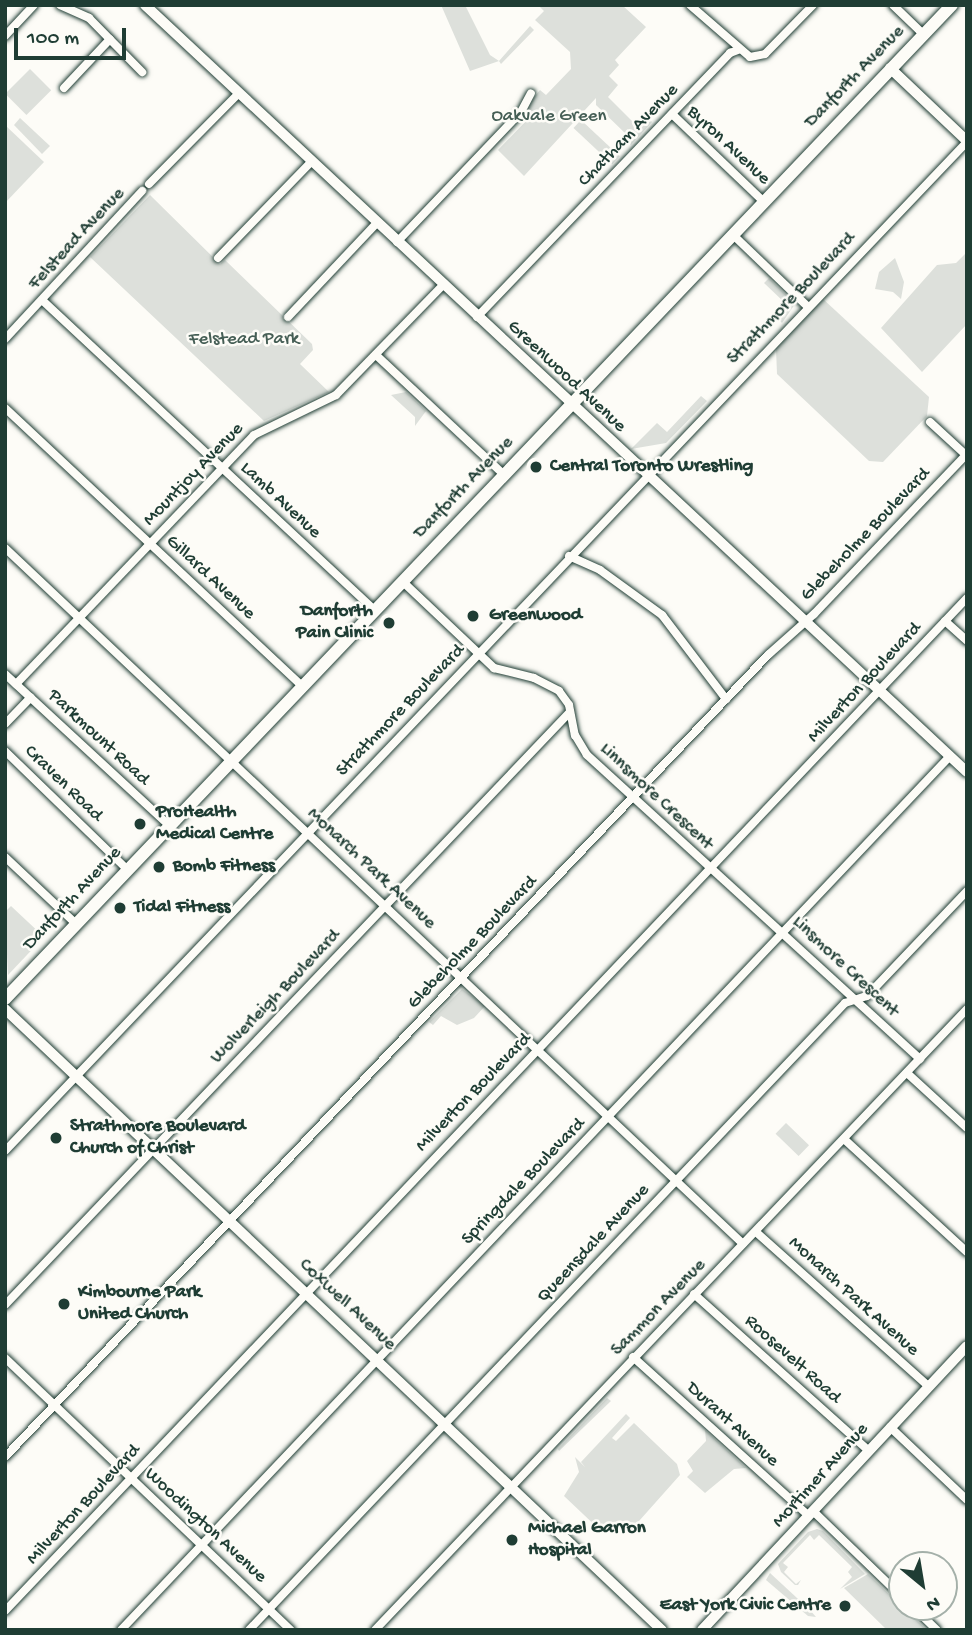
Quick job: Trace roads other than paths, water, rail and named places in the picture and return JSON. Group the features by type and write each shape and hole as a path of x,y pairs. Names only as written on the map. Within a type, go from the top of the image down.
{"main road":[{"name":"Danforth Avenue","path":"5,999 951,5"}],"street":[{"path":"5,36 34,5"},
{"path":"60,5 89,18 142,72"},
{"name":"Greenwood Avenue","path":"145,5 967,772"},
{"path":"690,5 738,50 750,57 765,54 813,5"},
{"path":"893,5 923,34"},
{"path":"64,88 110,39"},
{"name":"Chatham Avenue","path":"477,317 730,53 738,50"},
{"path":"890,68 967,141"},
{"name":"Felstead Avenue","path":"5,339 239,93"},
{"path":"397,242 521,112 531,93"},
{"name":"Byron Avenue","path":"672,114 763,201"},
{"name":"Strathmore Boulevard","path":"5,1151 967,141"},
{"path":"218,258 311,162"},
{"path":"288,317 377,223"},
{"path":"732,234 807,306"},
{"name":"Mountjoy Avenue","path":"16,684 149,543 263,428 336,395 443,285"},
{"name":"Lamb Avenue","path":"42,300 374,610"},
{"path":"376,355 503,474"},
{"name":"Gillard Avenue","path":"5,408 302,686"},
{"path":"930,422 966,455"},
{"name":"Glebeholme Boulevard","path":"5,1457 726,699 802,620 814,614 966,455"},
{"name":"Monarch Park Avenue","path":"5,548 610,1114 743,1244"},
{"path":"569,556 600,570 662,615 726,699"},
{"name":"Linnsmore Crescent","path":"402,581 500,672 552,684 570,712 579,746 633,798 749,900"},
{"name":"Milverton Boulevard","path":"5,1611 967,598"},
{"path":"944,621 967,641"},
{"name":"Parkmount Road","path":"5,674 170,826"},
{"path":"5,724 30,697"},
{"name":"Wolverleigh Boulevard","path":"5,1305 570,712"},
{"name":"Craven Road","path":"5,751 128,870"},
{"name":"Springdale Boulevard","path":"121,1630 950,756"},
{"path":"5,858 76,924"},
{"name":"Queensdale Avenue","path":"249,1630 845,1003 867,996 967,891"},
{"name":"Linsmore Crescent","path":"749,900 920,1059"},
{"name":"Coxwell Avenue","path":"5,1009 379,1358 662,1630"},
{"name":"Sammon Avenue","path":"375,1630 966,1010"},
{"path":"907,1073 967,1128"},
{"path":"844,1139 967,1252"},
{"name":"Monarch Park Avenue","path":"756,1232 928,1386"},
{"name":"Roosevelt Road","path":"694,1294 868,1450"},
{"name":"Mortimer Avenue","path":"702,1630 967,1346"},
{"name":"Durant Avenue","path":"633,1357 888,1584"},
{"name":"Woodington Avenue","path":"5,1359 291,1630"},
{"path":"890,1427 967,1500"}],"place":[{"name":"Central Toronto Wrestling","path":"536,467"},
{"name":"Greenwood","path":"473,616"},
{"name":"Danforth Pain Clinic","path":"389,623"},
{"name":"ProHealth Medical Centre","path":"140,824"},
{"name":"Bomb Fitness","path":"159,867"},
{"name":"Tidal Fitness","path":"120,908"},
{"name":"Strathmore Boulevard Church of Christ","path":"56,1138"},
{"name":"Kimbourne Park United Church","path":"64,1304"},
{"name":"Michael Garron Hospital","path":"512,1540"},
{"name":"East York Civic Centre","path":"845,1606"}],"park label":[{"name":"Oakvale Green","path":"549,117"},
{"name":"Felstead Park","path":"244,340"}]}
